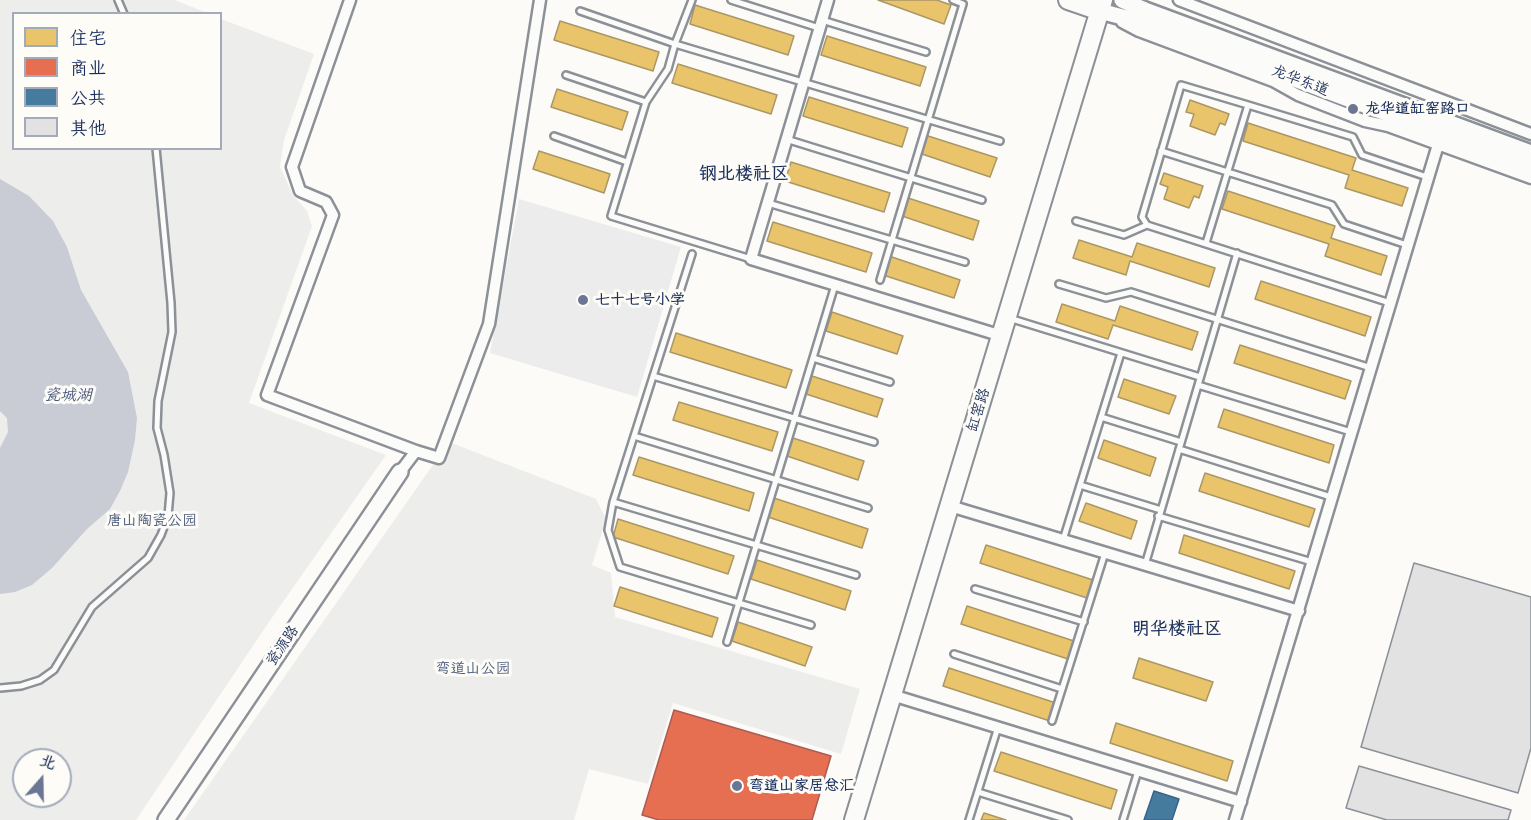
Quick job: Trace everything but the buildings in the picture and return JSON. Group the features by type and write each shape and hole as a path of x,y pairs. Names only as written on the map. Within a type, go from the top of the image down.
{"main road":[{"name":"龙华东道","path":"1068,0 1102,6 1531,167"},
{"name":"龙华东道","path":"1122,0 1441,133 1531,153"},
{"name":"缸窑路","path":"854,820 1102,6"},
{"name":"瓷源路","path":"166,820 400,472"}],"street":[{"path":"350,0 292,167 300,191 326,202 333,215 267,395 416,452 439,458 489,324 540,0"},
{"path":"828,0 751,259 1002,336"},
{"path":"1179,0 1531,134"},
{"path":"1235,820 1441,133 1531,178"},
{"path":"400,472 416,452"},
{"path":"950,506 1299,612"},
{"path":"892,695 1241,802"}],"lane":[{"path":"692,0 668,69 646,102 611,216 751,259"},
{"path":"731,0 926,52"},
{"path":"880,280 963,4 953,0"},
{"path":"580,11 675,44 1000,141"},
{"path":"566,75 646,102"},
{"path":"1147,225 1142,217 1181,85 1353,137 1362,155 1427,177"},
{"path":"1206,243 1248,105"},
{"path":"554,136 627,162"},
{"path":"786,139 982,200"},
{"path":"0,688 21,686 40,680 54,670 92,607 148,558 161,535 168,516 170,494 157,428 158,401 171,332 171,303 156,150"},
{"path":"1161,151 1332,205 1344,224 1407,245"},
{"path":"768,203 965,262"},
{"path":"1076,221 1124,235 1147,225 1390,303"},
{"path":"1145,565 1237,253"},
{"path":"692,254 613,502 608,530 620,567 811,626"},
{"path":"727,642 835,285"},
{"path":"1059,285 1106,298 1131,292 1371,368"},
{"path":"1007,318 1200,377"},
{"path":"1063,540 1121,353"},
{"path":"813,358 890,382"},
{"path":"654,376 874,442"},
{"path":"1198,385 1352,432"},
{"path":"1101,417 1181,442"},
{"path":"634,436 868,508"},
{"path":"1179,449 1333,497"},
{"path":"1080,486 1161,510"},
{"path":"613,502 856,575"},
{"path":"1158,516 1314,562"},
{"path":"1052,721 1106,553"},
{"path":"975,589 1084,622"},
{"path":"954,654 1062,689"},
{"path":"969,820 998,727"},
{"path":"1123,820 1138,771"},
{"path":"978,792 1068,820"}],"shaded area":[{"name":"七十七号小学","path":"519,199 681,247 637,397 490,353"}],"green space":[{"name":"唐山陶瓷公园","path":"0,0 175,0 205,12 12,12 12,150 222,150 222,19 314,54 284,140 280,167 293,195 307,211 312,226 249,403 386,455 271,619 136,820 0,820"},
{"name":"弯道山公园","path":"449,442 596,499 606,519 592,565 611,573 615,617 860,689 841,754 673,703 648,784 589,769 574,820 184,820"}],"water":[{"name":"瓷城湖","path":"0,179 29,196 53,221 67,247 81,290 128,372 137,418 128,472 110,509 32,585 15,592 0,594 0,448 8,432 7,418 0,411"}],"place":[{"name":"龙华道缸窑路口","path":"1353,109"},
{"name":"七十七号小学","path":"583,300"},
{"name":"弯道山家居总汇","path":"737,786"}],"district":[{"name":"钢北楼社区","path":"744,174"},
{"name":"明华楼社区","path":"1177,629"}]}
